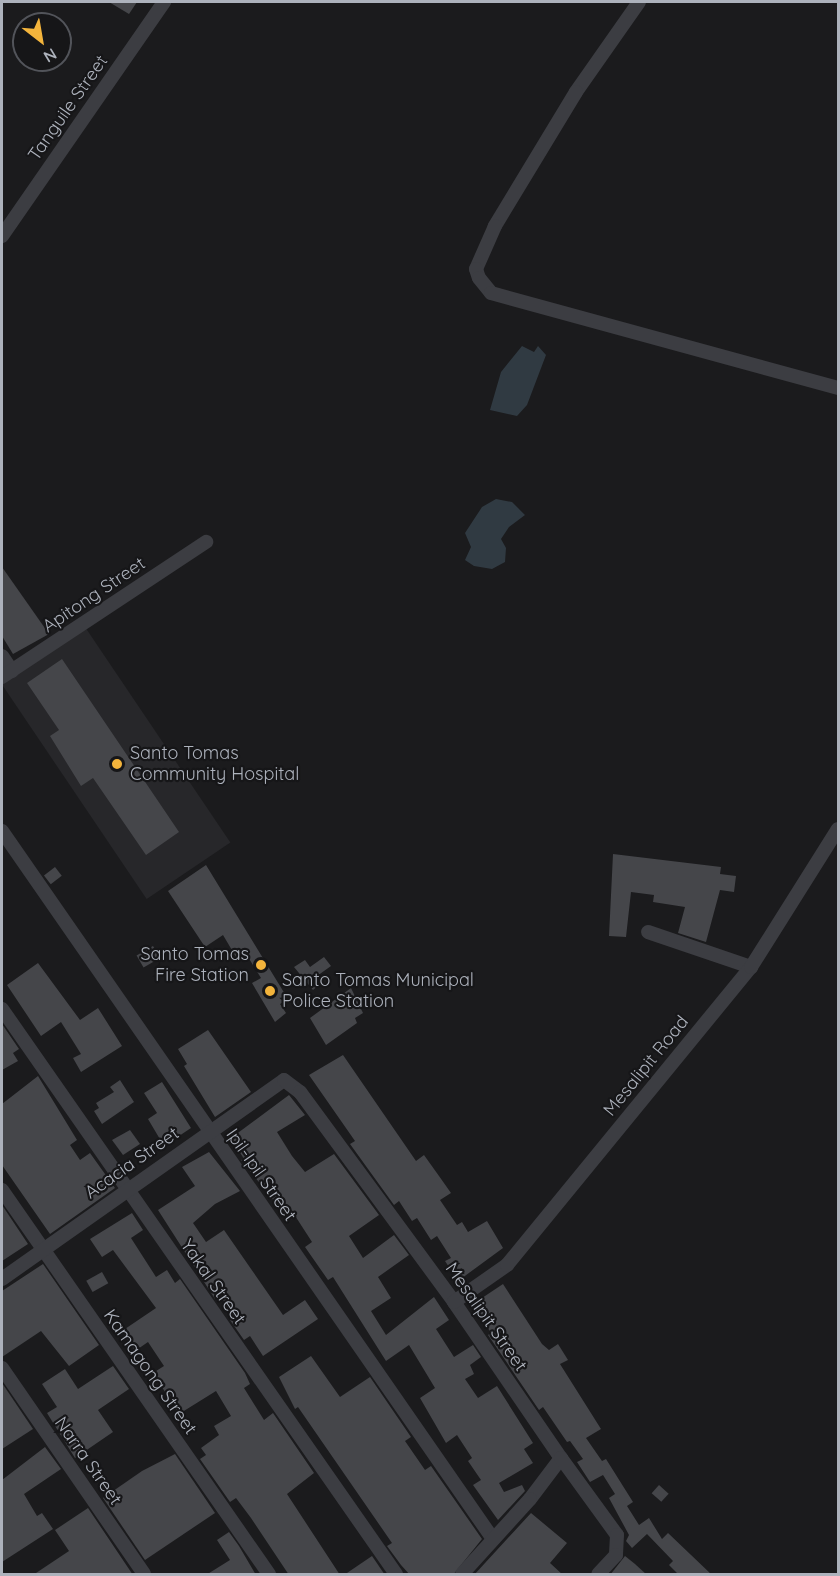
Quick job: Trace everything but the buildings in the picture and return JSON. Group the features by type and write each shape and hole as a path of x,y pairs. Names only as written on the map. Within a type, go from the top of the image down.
{"street":[{"name":"Tanguile Street","path":"2,236 164,2"},
{"path":"639,2 576,92 495,226 476,269 479,278 491,293 838,388"},
{"name":"Apitong Street","path":"7,674 206,542"},
{"path":"2,656 7,674"},
{"name":"Mesalipit Road","path":"454,1302 507,1265 751,967 838,829"},
{"name":"Ipil-Ipil Street","path":"2,831 493,1539"},
{"path":"648,932 751,967"},
{"name":"Yakal Street","path":"2,1009 396,1575"},
{"name":"Acacia Street","path":"2,1279 126,1189 284,1080"},
{"name":"Mesalipit Street","path":"284,1080 300,1092 454,1302 617,1535 616,1555 598,1575"},
{"name":"Kamagong Street","path":"2,1190 269,1575"},
{"name":"Narra Street","path":"2,1368 144,1575"},
{"path":"462,1575 561,1458"}],"shaded area":[{"path":"522,346 534,352 538,346 546,355 527,405 517,416 490,410 501,372"},
{"path":"496,499 512,502 525,515 509,527 501,539 506,548 505,562 492,569 474,566 465,560 471,547 465,533 482,507"},
{"name":"Santo Tomas Community Hospital","path":"85,627 230,843 147,899 2,685"}],"place":[{"name":"Santo Tomas Community Hospital","path":"117,764"},
{"name":"Santo Tomas Fire Station","path":"261,965"},
{"name":"Santo Tomas Municipal Police Station","path":"270,991"}]}
